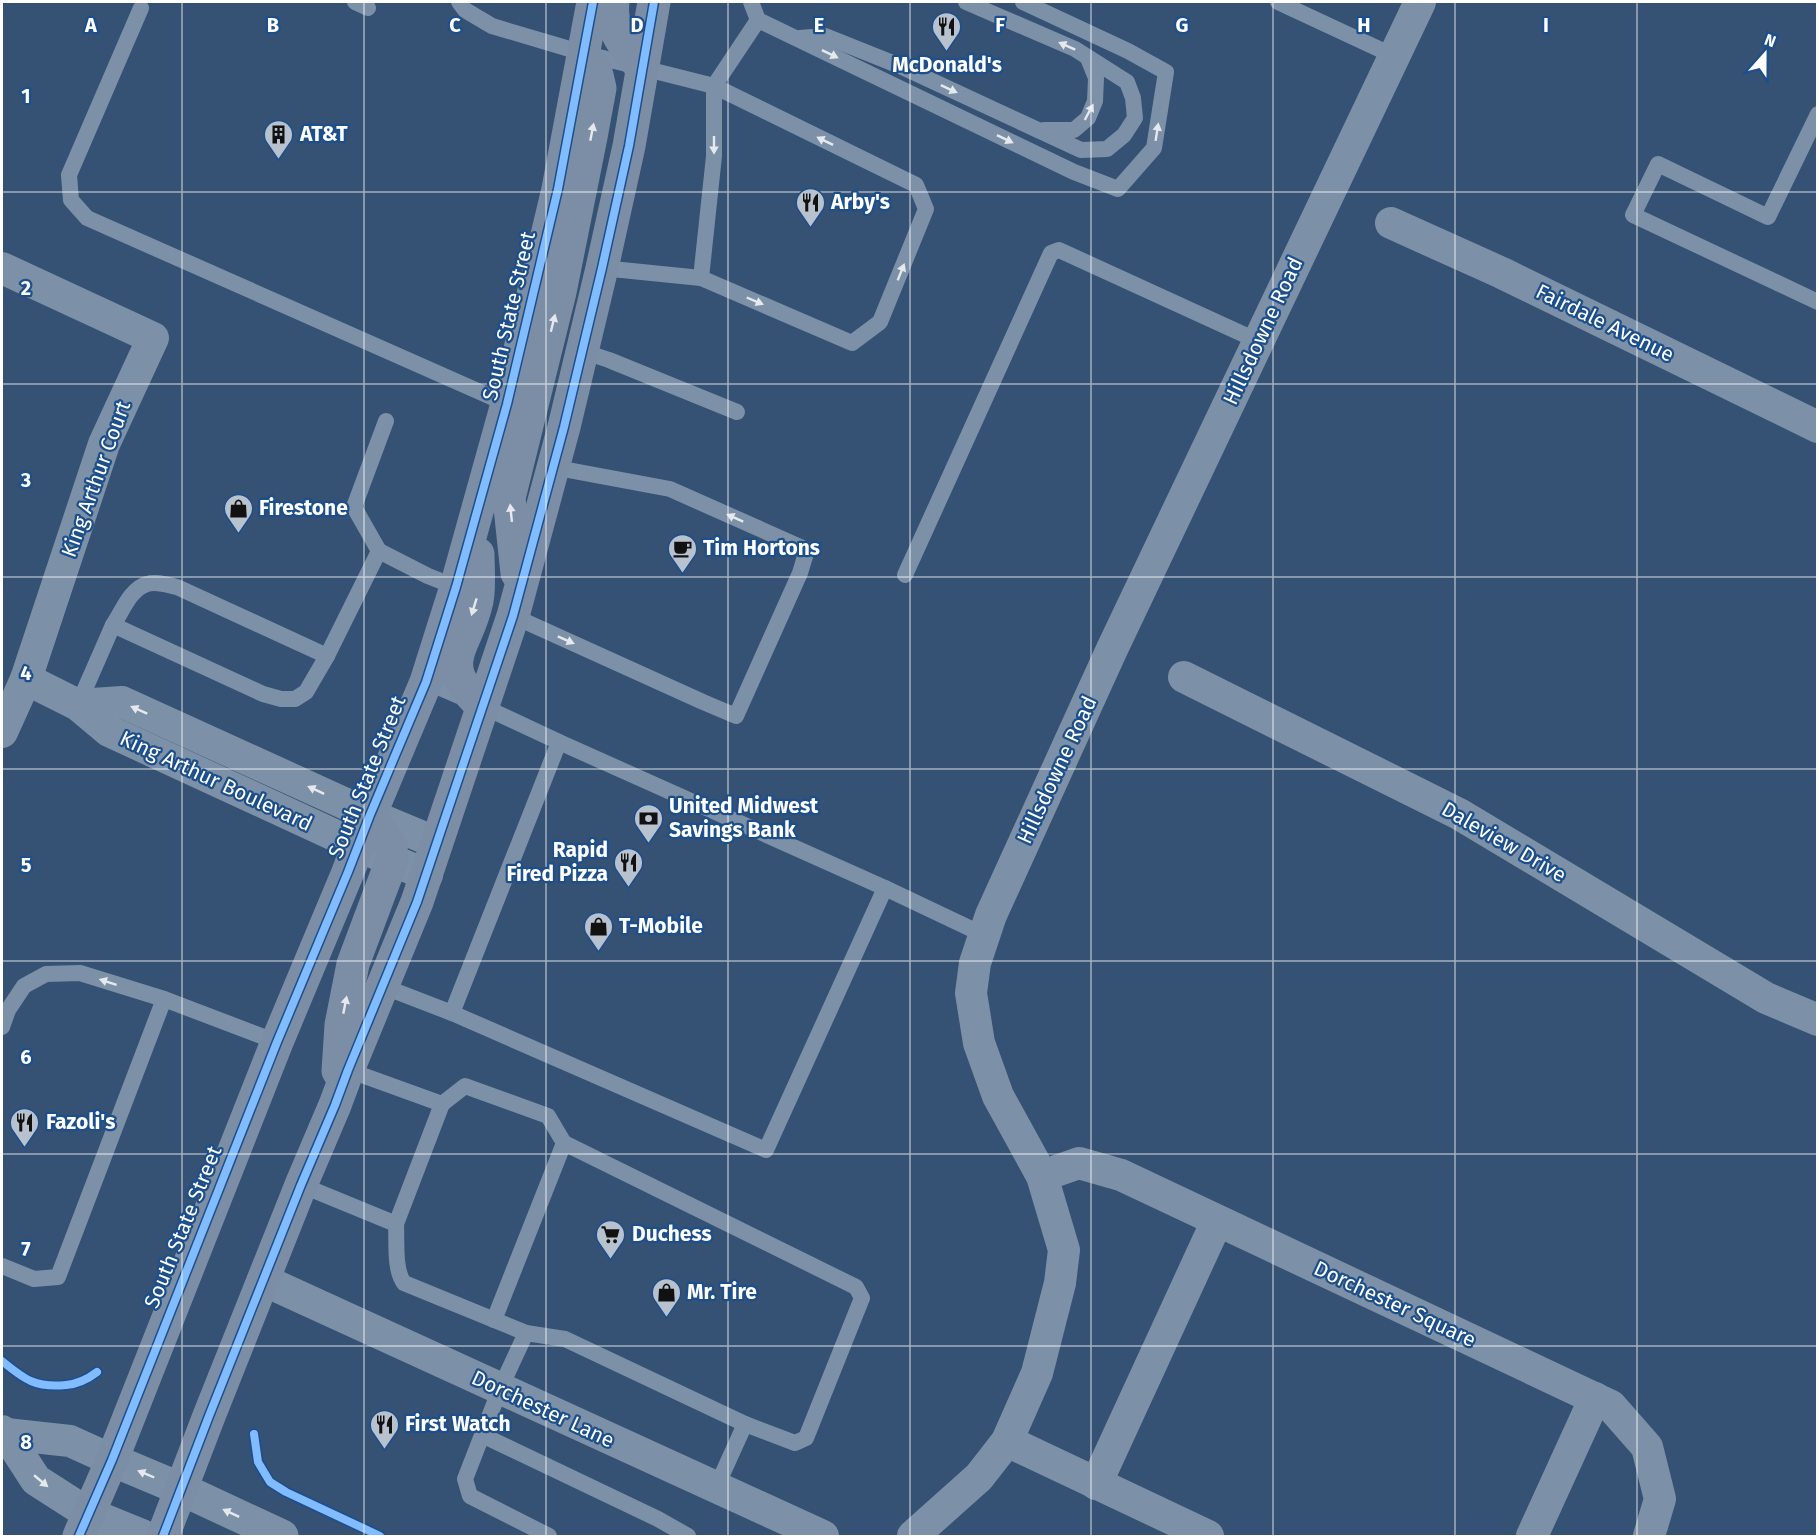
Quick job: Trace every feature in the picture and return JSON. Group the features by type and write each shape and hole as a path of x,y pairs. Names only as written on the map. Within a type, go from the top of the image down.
{"main road":[{"name":"South State Street","path":"84,1525 112,1460 277,1042 426,682 456,587 507,405 558,189 593,2"},
{"path":"613,2 614,30 642,69"},
{"path":"163,1536 263,1280 427,875 516,604 602,268 629,146 654,2"},
{"path":"516,604 509,498 560,292 600,88 595,67 584,53"},
{"path":"479,507 477,600 458,653 456,666 459,680 468,693 482,706"},
{"path":"335,1105 341,1025 353,964 392,860 391,844 370,815"}],"street":[{"name":"Hillsdowne Road","path":"913,1536 979,1477 1007,1441 1037,1373 1060,1283 1064,1250 1042,1176 998,1096 979,1043 971,993 975,963 990,915 1107,660 1420,2"},
{"name":"Fairdale Avenue","path":"1391,223 1502,273 1818,427"},
{"name":"King Arthur Court","path":"2,268 153,338 104,444 26,679"},
{"name":"Daleview Drive","path":"1184,677 1459,814 1766,998 1818,1020"},
{"name":"King Arthur Boulevard","path":"26,679 78,705 109,731 358,846 427,875"},
{"path":"2,732 26,679"},
{"name":"King Arthur Boulevard","path":"78,705 122,702 370,815 437,843"},
{"name":"Dorchester Square","path":"1042,1176 1078,1163 1120,1175 1611,1406 1647,1447 1660,1499 1649,1536"},
{"path":"1096,1484 1217,1221"},
{"name":"Dorchester Lane","path":"263,1280 823,1536"},
{"path":"1532,1536 1595,1398"},
{"path":"4,1433 70,1441 282,1536"},
{"path":"4,1433 36,1480 84,1525 143,1536"},
{"path":"1007,1441 1208,1536"}],"lane":[{"path":"459,2 465,10 492,26 642,69 714,86 916,185 926,209 880,322 852,343 701,278 602,268"},
{"path":"751,2 758,20 1074,172 1118,189 1154,148 1166,72 1128,51 1023,2"},
{"path":"796,38 825,36 900,66 1082,150 1107,149 1124,135 1135,118 1133,98 1127,82 1075,50 966,2"},
{"path":"1278,2 1394,56"},
{"path":"141,8 69,175 71,200 87,218 507,405"},
{"path":"701,278 714,156 714,86 758,20"},
{"path":"1040,130 1074,130 1088,118 1095,101 1096,78 1088,58"},
{"path":"1818,114 1768,217 1658,164 1634,215 1818,302"},
{"path":"905,575 1051,253 1059,250 1258,341"},
{"path":"582,351 737,412"},
{"path":"386,421 354,507 379,551 428,576 456,587"},
{"path":"516,604 703,702 736,716 800,573 807,550 670,489 552,467"},
{"path":"113,626 263,693 281,699 295,699 306,692 327,656 379,551"},
{"path":"78,705 113,626 131,596 147,584 177,587 327,656"},
{"path":"426,682 984,934"},
{"path":"452,1013 559,742"},
{"path":"382,986 452,1013 765,1150 885,888"},
{"path":"2,1028 8,1010 24,986 46,974 80,973 164,999 277,1042"},
{"path":"2,1266 34,1279 58,1277 164,999"},
{"path":"348,1070 441,1104"},
{"path":"465,1086 548,1116 564,1143 856,1287 862,1298 806,1438 795,1443 745,1424 565,1339 526,1333 404,1283 399,1277 396,1224 441,1104 465,1086"},
{"path":"494,1320 564,1143"},
{"path":"301,1185 396,1224"},
{"path":"526,1333 500,1389 465,1479 470,1496 549,1536"},
{"path":"716,1488 745,1424"},
{"path":"482,1435 658,1519 688,1536"}],"cycle path":[{"path":"79,1536 112,1460 277,1042 426,682 456,587 507,404 558,189 593,2"},
{"path":"163,1536 301,1185 417,902 513,616 564,427 602,268 629,146 654,2"},
{"path":"2,1361 24,1378 47,1385 74,1384 97,1372"},
{"path":"254,1434 258,1462 270,1482 286,1492 380,1536"}],"place":[{"name":"McDonald's","path":"947,52"},
{"name":"AT&T","path":"279,160"},
{"name":"Arby's","path":"810,228"},
{"name":"Firestone","path":"238,534"},
{"name":"Tim Hortons","path":"682,574"},
{"name":"United Midwest Savings Bank","path":"648,844"},
{"name":"Rapid Fired Pizza","path":"629,888"},
{"name":"T-Mobile","path":"598,952"},
{"name":"Fazoli's","path":"25,1148"},
{"name":"Duchess","path":"611,1260"},
{"name":"Mr. Tire","path":"666,1318"},
{"name":"First Watch","path":"384,1450"}]}
